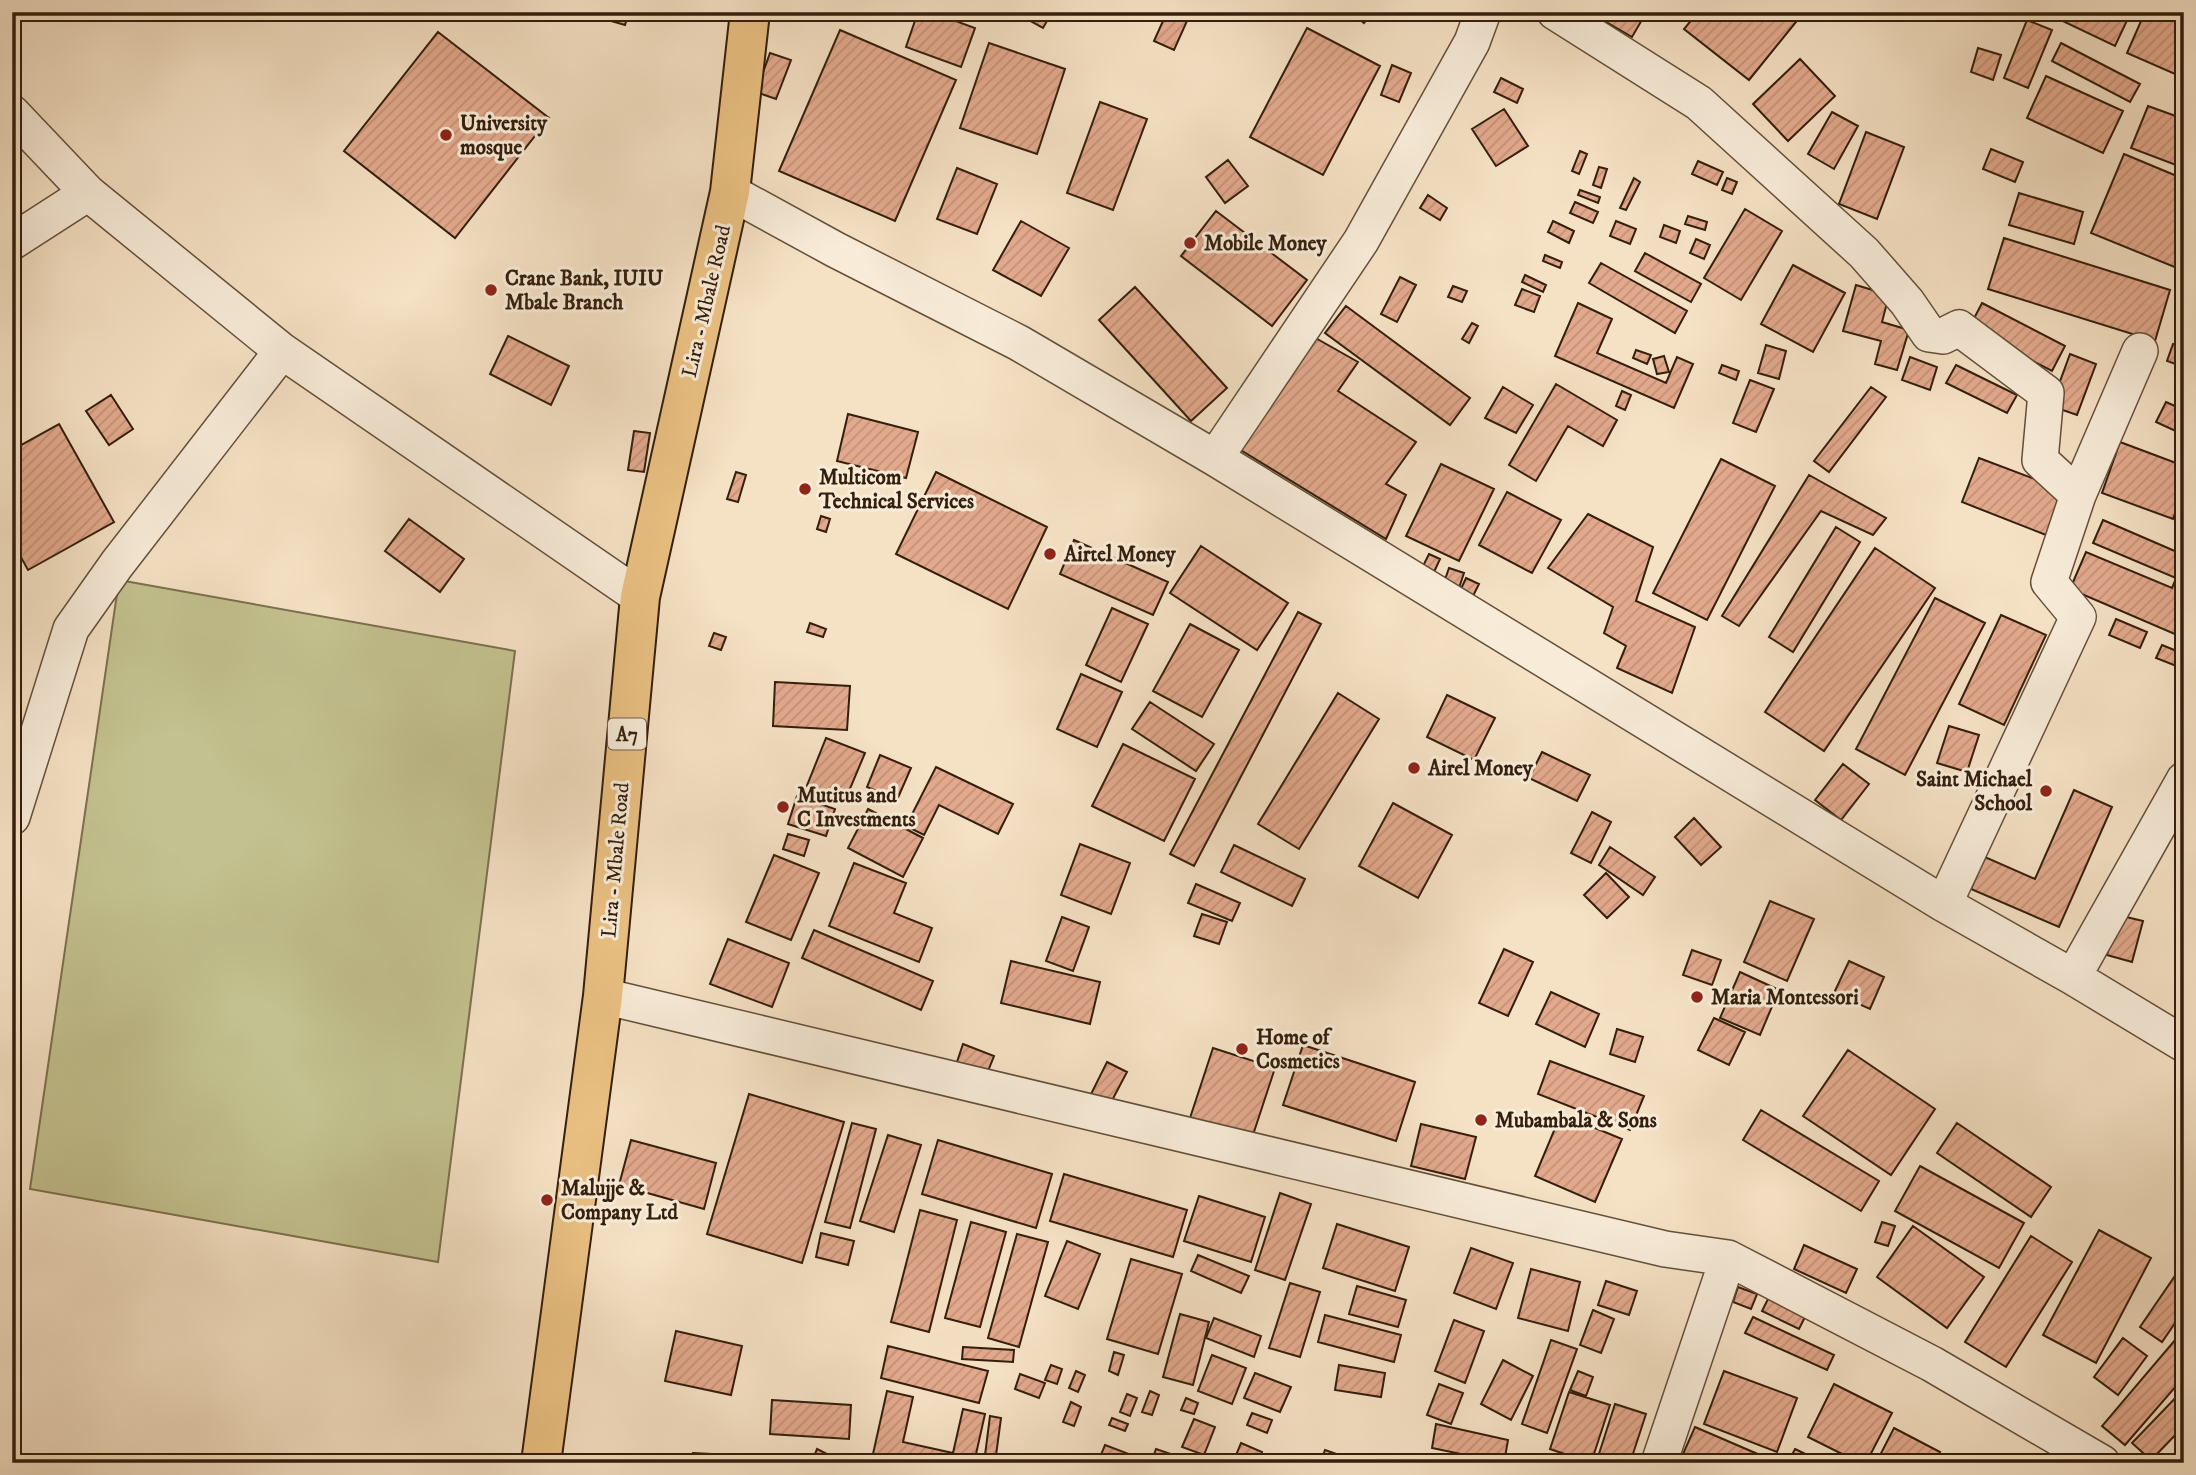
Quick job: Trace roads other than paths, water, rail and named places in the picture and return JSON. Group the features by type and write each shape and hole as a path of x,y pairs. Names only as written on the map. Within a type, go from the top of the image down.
{"main road":[{"name":"Lira - Mbale Road","path":"541,1463 603,996 640,597 730,192 750,12"}],"street":[{"path":"1215,458 1361,241 1472,43 1483,12"},
{"path":"1555,12 1699,103 1864,253 1907,302 1929,334 1943,336 1959,328 2046,393 2040,460 2078,495"},
{"path":"12,113 88,193 282,351 640,597"},
{"path":"730,192 836,250 1018,343 1215,458 1944,904 2184,1044"},
{"path":"12,243 88,193"},
{"path":"12,817 71,629 124,555 282,351"},
{"path":"1944,904 2078,617 2049,582 2078,495 2140,351"},
{"path":"2073,977 2184,780"},
{"path":"603,996 1665,1249 1728,1258 1932,1364 2102,1463"},
{"path":"1659,1463 1728,1258"}],"place":[{"name":"University mosque","path":"446,135"},
{"name":"Mobile Money","path":"1190,243"},
{"name":"Crane Bank, IUIU Mbale Branch","path":"491,290"},
{"name":"Multicom Technical Services","path":"805,489"},
{"name":"Airtel Money","path":"1050,554"},
{"name":"Airel Money","path":"1414,768"},
{"name":"Saint Michael School","path":"2046,791"},
{"name":"Mutitus and C Investments","path":"783,807"},
{"name":"Maria Montessori","path":"1697,997"},
{"name":"Home of Cosmetics","path":"1242,1049"},
{"name":"Mubambala & Sons","path":"1481,1120"},
{"name":"Malujje & Company Ltd","path":"547,1200"}]}
